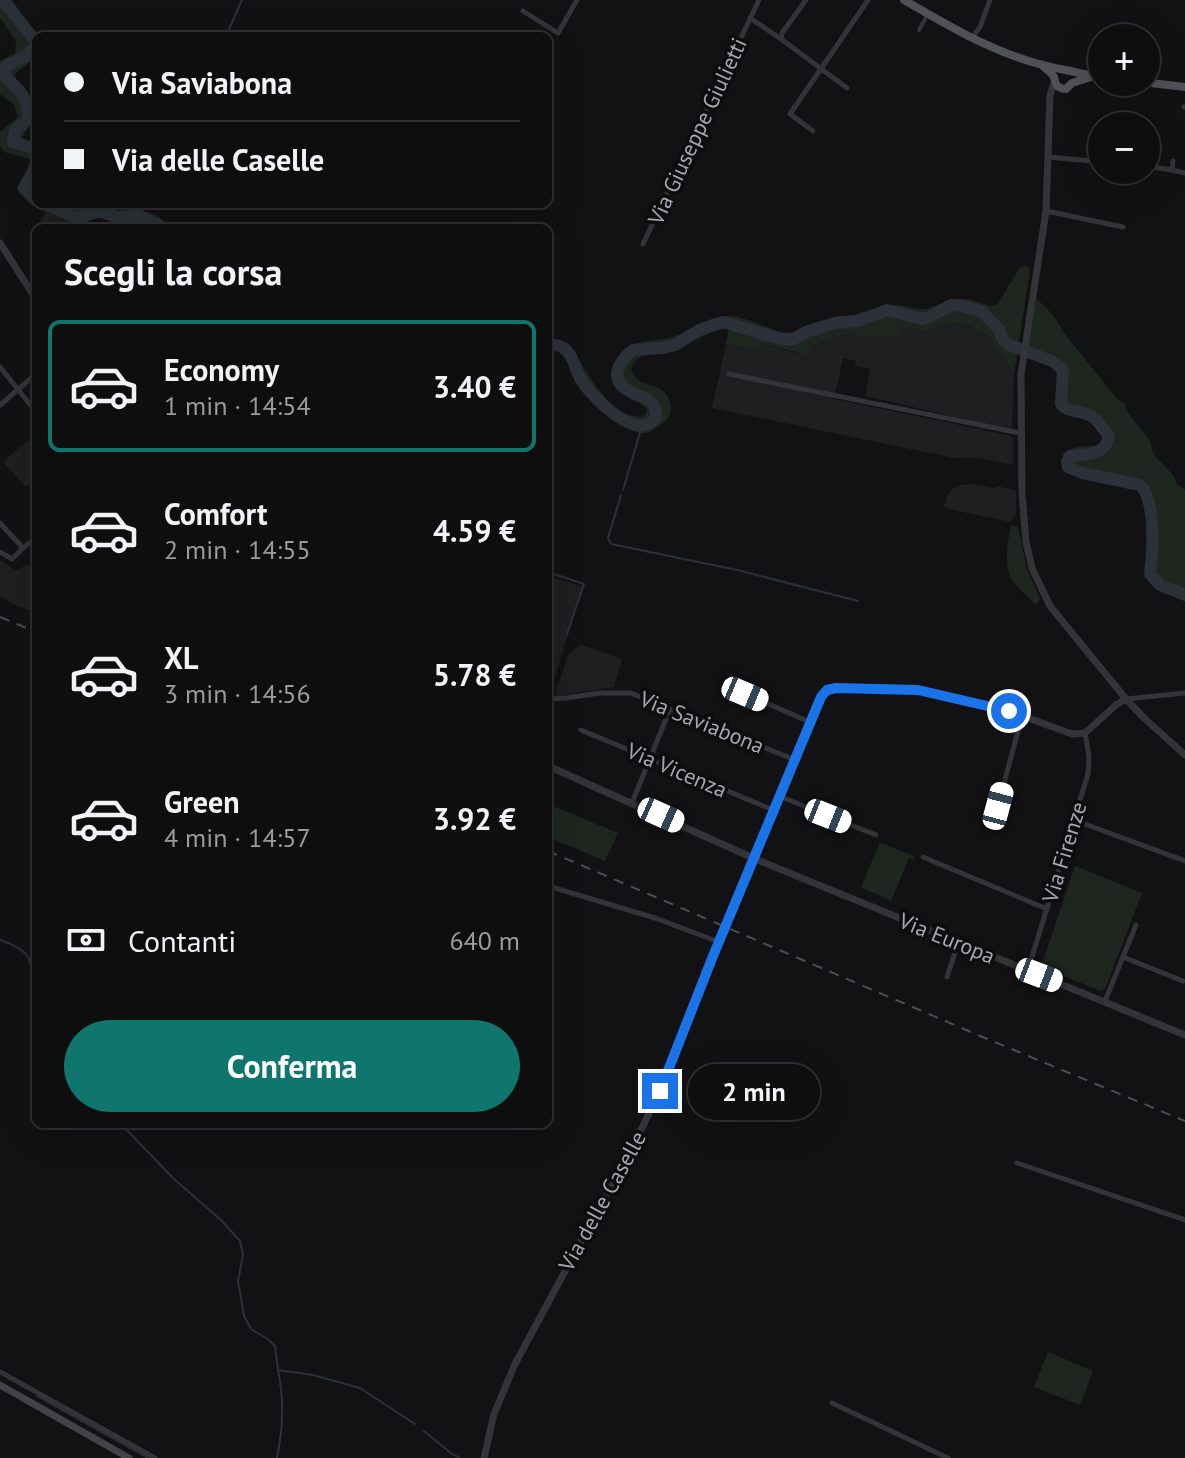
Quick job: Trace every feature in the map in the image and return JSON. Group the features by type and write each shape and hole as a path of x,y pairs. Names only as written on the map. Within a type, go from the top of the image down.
{"main road":[{"path":"904,0 985,45 1042,66 1088,75"},
{"path":"1042,66 1060,88 1088,78"},
{"path":"1054,80 1056,73 1065,70"},
{"path":"1065,70 1072,75 1069,86"},
{"path":"1160,84 1185,87"},
{"path":"0,1385 129,1458"}],"street":[{"path":"523,11 558,33 577,0"},
{"name":"Via Giuseppe Giulietti","path":"643,244 759,0"},
{"path":"781,39 806,0"},
{"path":"813,131 790,114 868,0"},
{"path":"971,39 980,27 990,0"},
{"path":"919,30 928,14"},
{"name":"Via Giuseppe Giulietti","path":"750,18 847,88"},
{"path":"980,27 985,45"},
{"path":"1054,80 1050,95 1046,211 1021,368 1020,433 1026,542 1032,568 1050,606 1126,699 1185,755"},
{"path":"1051,109 1052,103 1069,86"},
{"path":"1049,157 1088,161"},
{"path":"1172,170 1173,161"},
{"path":"1160,168 1185,173"},
{"path":"1046,211 1123,227"},
{"path":"1,246 32,293"},
{"path":"0,367 32,407"},
{"path":"729,374 1020,433"},
{"path":"0,405 32,378"},
{"path":"0,523 23,548"},
{"path":"0,552 12,559 32,541"},
{"path":"795,760 821,697 827,690 836,688 918,690 1009,711 1072,734 1085,733 1126,699 1185,693"},
{"name":"Via Saviabona","path":"552,699 631,693 795,760"},
{"path":"745,694 811,722"},
{"path":"632,803 670,709"},
{"path":"998,806 1022,716"},
{"name":"Via Vicenza","path":"581,730 773,810"},
{"name":"Via Firenze","path":"1028,971 1088,774 1085,733"},
{"name":"Via delle Caselle","path":"484,1458 494,1414 515,1364 649,1114 795,760"},
{"name":"Via Europa","path":"552,768 753,858 1185,1035"},
{"path":"779,796 876,835"},
{"name":"Via Firenze","path":"1074,820 1185,861"},
{"path":"923,857 1047,909"},
{"path":"552,887 655,918 719,942"},
{"path":"1105,1001 1136,925"},
{"path":"947,977 958,943"},
{"path":"1123,957 1183,981"},
{"path":"1017,1163 1185,1220"},
{"path":"0,1372 155,1458"},
{"path":"832,1403 948,1458"}],"shaded area":[{"path":"0,0 12,0 34,32 32,60 15,74 19,87 32,102 32,123 23,138 32,145 32,205 18,191 30,159 4,152 0,145 0,132 18,117 14,105 0,94 0,61 15,53 16,41 0,18"},
{"path":"37,208 106,208 118,212 139,209 157,215 165,224 149,224 142,220 117,223 95,217 74,220"},
{"path":"46,211 70,219 67,224 39,224"},
{"path":"1020,267 1030,269 1014,375 988,336 964,323 951,322 929,331 900,327 897,336 847,334 810,347 807,355 761,343 758,351 726,344 729,329 715,330 675,351 642,356 635,361 631,369 634,376 662,390 671,406 665,422 652,431 640,433 616,419 589,395 578,382 566,353 552,350 552,339 568,343 610,403 621,412 633,416 645,415 647,410 643,405 618,390 612,378 612,369 621,353 634,344 675,336 711,319 726,316 785,333 885,305 926,309 954,299 970,299 990,306 997,305"},
{"path":"1036,299 1044,305 1118,400 1125,403 1128,413 1151,442 1154,454 1185,490 1185,600 1160,588 1149,576 1151,520 1142,490 1074,474 1066,466 1063,454 1067,451 1101,446 1106,440 1086,419 1059,409 1056,400 1059,382 1055,371 1026,357"},
{"path":"951,322 964,323 988,336 1014,375 1012,430 865,396 870,369 855,366 856,361 843,358 834,399 1008,435 1013,438 1013,465 978,458 954,458 712,408 726,344 758,351 761,343 795,353 847,334 868,335 900,327 929,331"},
{"path":"32,437 32,482 26,487 3,462"},
{"path":"974,484 1016,491 1016,511 1011,522 944,506 952,489"},
{"path":"1011,525 1018,527 1027,569 1040,599 1036,605 1018,587 1008,570"},
{"path":"0,560 16,570 27,565 32,568 32,611 0,596"},
{"path":"552,577 583,587 552,686"},
{"path":"580,644 622,659 614,687 557,696 555,694 568,655"},
{"path":"552,806 618,833 605,861 552,839"},
{"path":"880,842 915,857 914,860 909,858 891,901 861,887"},
{"path":"1075,866 1142,893 1105,989 1101,991 1041,967"},
{"path":"1048,1352 1093,1371 1080,1405 1034,1387"}],"waterway":[{"path":"3,0 32,37"},
{"path":"228,32 242,0"},
{"path":"32,49 25,57 6,66 5,77 22,95 28,112 28,120 15,130 13,142 32,148"},
{"path":"32,173 24,188 32,196"},
{"path":"55,208 74,217 100,211 117,217 139,216 157,224"},
{"path":"65,213 68,208"},
{"path":"552,345 560,346 569,353 580,378 609,410 629,422 646,425 656,418 654,406 624,387 617,377 619,366 633,350 675,345 699,330 723,322 792,340 808,331 835,323 858,321 887,310 922,319 951,305 981,311 999,329 1007,344 1054,362 1063,370 1061,404 1093,418 1109,437 1099,451 1070,456 1068,467 1082,473 1140,485 1151,514 1150,574 1160,585 1185,595"},
{"path":"623,490 642,426"},
{"path":"621,495 608,538 611,544 737,570 858,601"},
{"path":"552,573 584,584 567,634"},
{"path":"0,940 28,956 32,979"},
{"path":"125,1128 240,1241 243,1255 238,1281 244,1316 251,1329 275,1346 278,1370"},
{"path":"277,1458 282,1414 278,1370 313,1375 360,1388 415,1424"},
{"path":"37,1396 148,1458"},
{"path":"424,1431 460,1458"}],"railway":[{"path":"0,617 32,630"},
{"path":"552,853 1185,1121"}],"route":[{"path":"660,1091 760,840 821,697 827,690 918,690 1009,711"}]}
